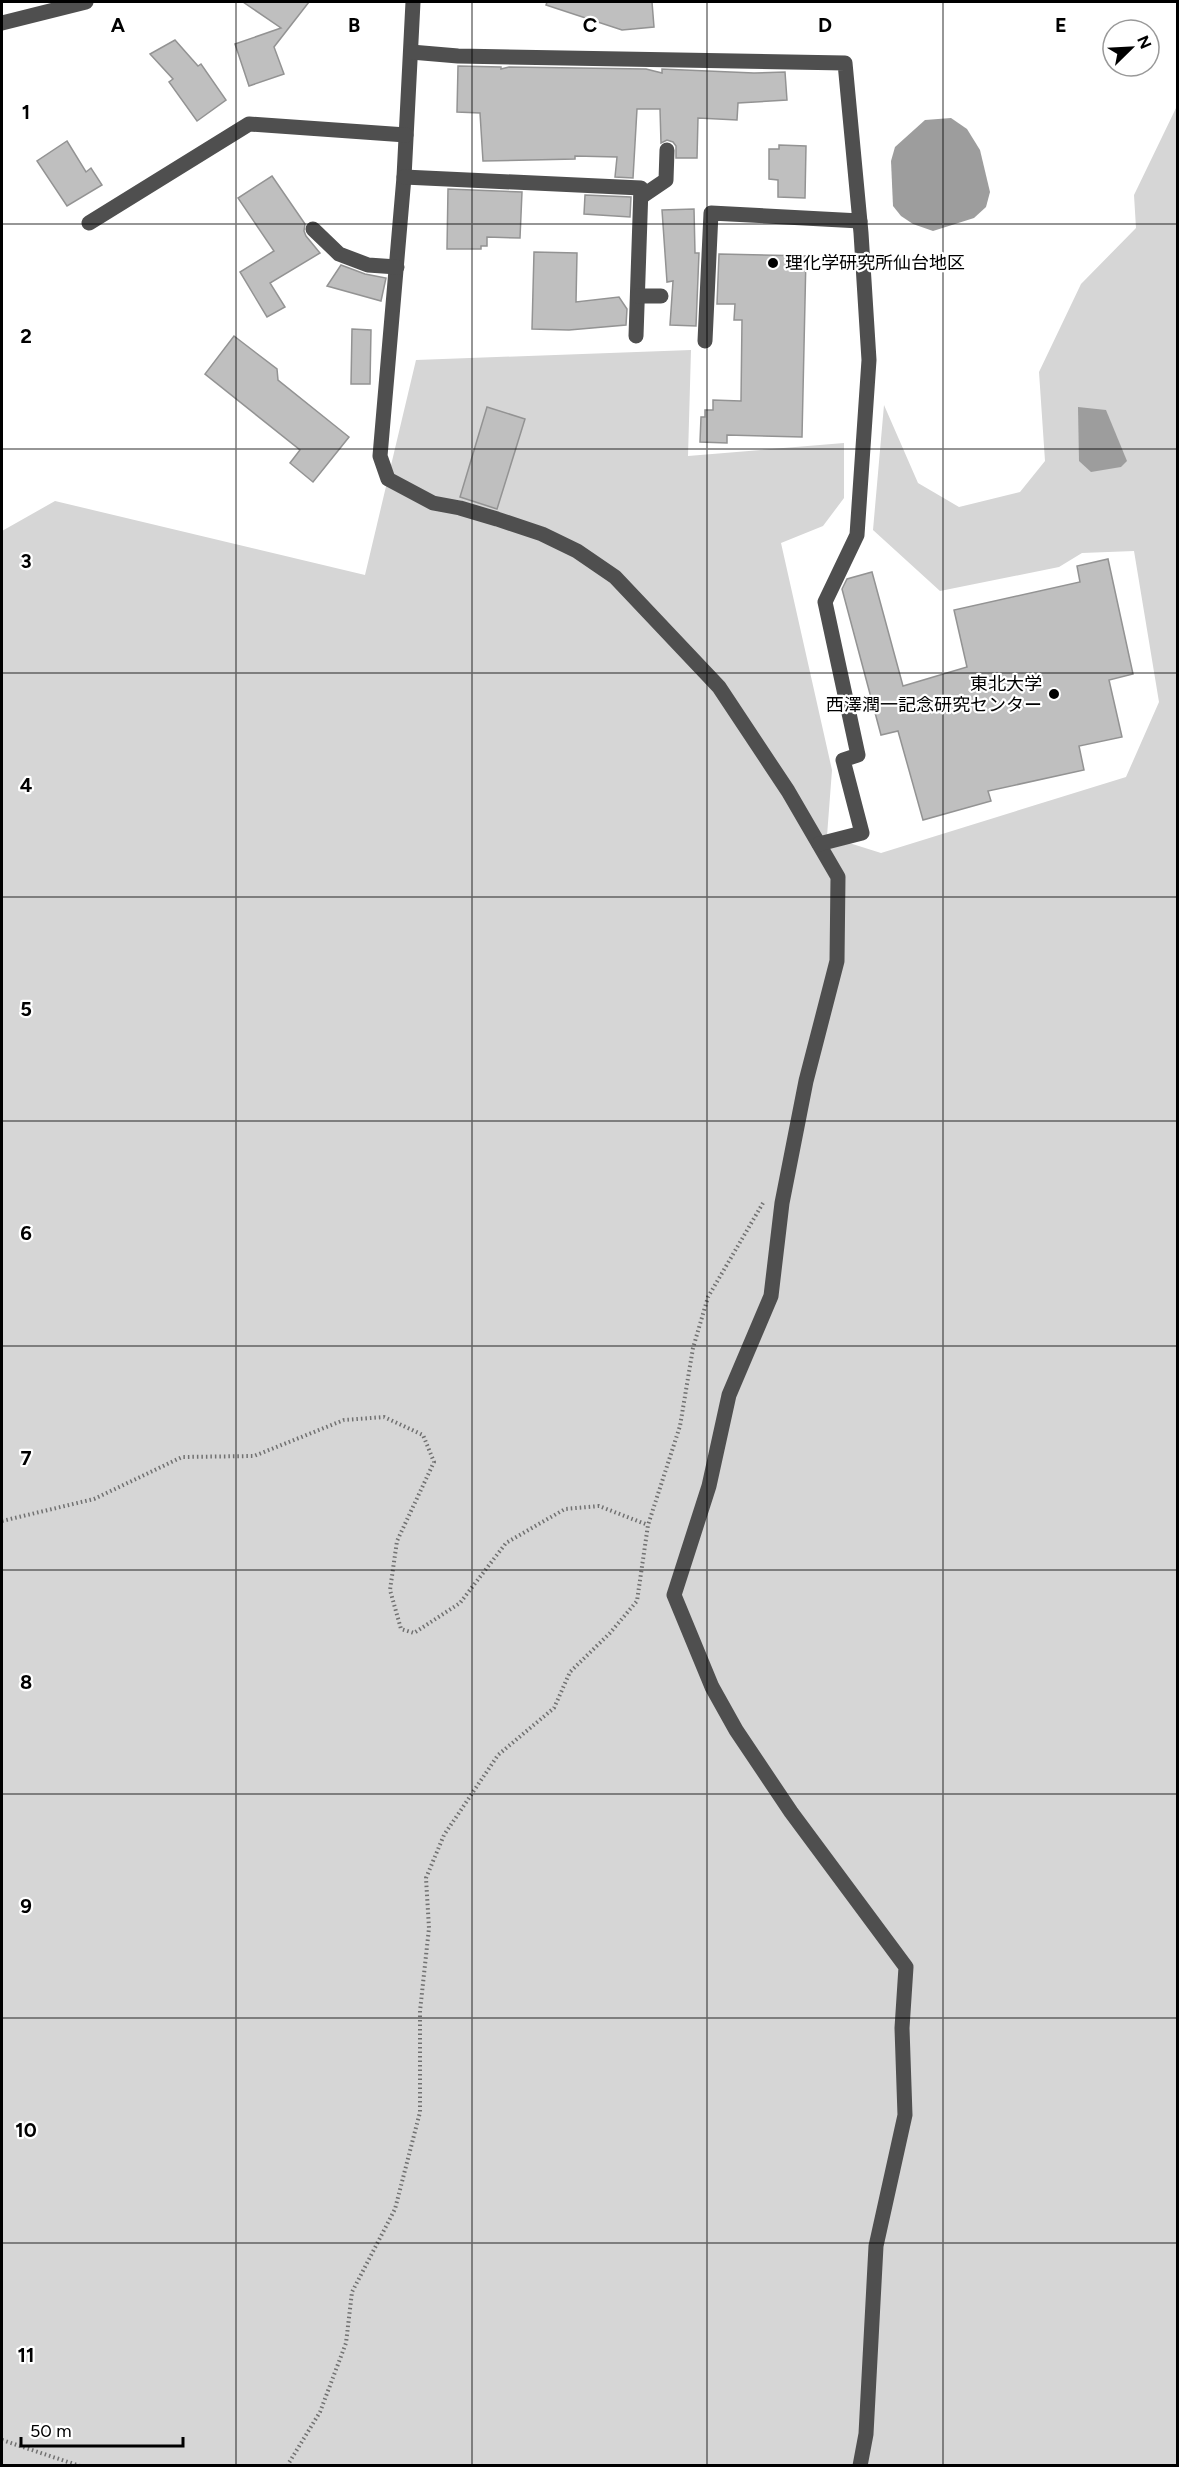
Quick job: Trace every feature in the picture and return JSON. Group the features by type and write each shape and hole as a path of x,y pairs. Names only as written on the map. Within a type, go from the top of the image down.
{"street":[{"path":"2,23 86,2"},
{"path":"413,2 404,177 380,456 388,478 433,503 460,508 542,534 577,551 615,577 719,687 788,791 838,877 837,961 806,1081 784,1194 771,1296 729,1395 709,1486 674,1595 712,1687 736,1730 791,1812 906,1967 902,2028 905,2115 876,2246 866,2434 860,2466"},
{"path":"411,52 458,56 845,63 860,221 869,360 857,535 825,602 858,755 843,760 862,834 819,843"},
{"path":"89,223 249,124 406,135"},
{"path":"641,197 666,180 666,150"},
{"path":"404,177 641,188 636,336"},
{"path":"705,341 711,213 860,221"},
{"path":"313,229 339,254 368,265 397,267"},
{"path":"638,296 661,296"}],"path":[{"path":"288,2466 320,2412 328,2392 346,2343 352,2292 395,2209 420,2112 420,2011 429,1928 426,1878 444,1835 498,1755 554,1708 570,1672 610,1633 638,1600 648,1526 680,1426 693,1348 708,1297 764,1202"},
{"path":"2,1521 94,1498 182,1457 254,1456 344,1420 384,1418 423,1435 434,1462 397,1540 390,1590 401,1629 414,1633 460,1603 506,1543 565,1509 600,1506 648,1526"},
{"path":"2,2440 80,2466"}],"shaded area":[{"path":"1177,106 1177,2465 2,2465 2,531 55,501 365,575 416,360 691,350 688,456 844,443 844,498 823,526 781,543 832,770 827,836 881,853 1126,777 1159,702 1134,551 1082,553 1059,567 940,591 873,530 884,405 918,483 959,507 1020,492 1045,461 1039,372 1081,284 1136,228 1134,195"},
{"path":"951,118 967,129 980,150 990,192 986,207 974,218 933,231 913,224 901,216 893,206 891,161 895,147 925,120"},
{"path":"1078,407 1106,410 1127,461 1121,467 1091,472 1079,461"}],"building":[{"path":"243,2 309,2 274,47 284,74 249,86 235,44 281,28"},
{"path":"547,2 652,2 654,27 622,30 546,5"},
{"path":"175,40 198,66 201,64 226,100 197,121 169,82 173,79 150,54"},
{"path":"458,66 501,67 501,69 509,67 646,69 662,73 662,69 785,72 787,100 738,103 737,120 698,118 697,158 676,158 676,146 673,142 667,140 661,143 660,109 637,109 633,178 615,177 617,157 575,156 575,159 483,161 480,113 457,112"},
{"path":"67,141 86,172 91,168 102,185 67,206 37,161"},
{"path":"779,145 806,146 805,198 778,197 778,180 769,179 769,149 779,149"},
{"path":"272,176 305,224 306,236 320,253 270,283 285,307 267,317 240,272 274,251 238,198"},
{"path":"448,189 522,192 520,238 487,237 487,246 481,246 481,249 447,249"},
{"path":"585,195 631,197 630,217 584,214"},
{"path":"694,209 695,253 699,253 696,326 670,325 673,281 667,282 662,210"},
{"path":"534,252 577,253 576,302 619,297 627,309 626,325 569,330 532,329"},
{"path":"719,254 806,256 802,437 727,435 727,443 700,442 701,417 705,417 705,410 713,410 713,400 741,401 742,320 734,320 735,304 717,304"},
{"path":"341,265 365,274 386,278 381,301 327,286"},
{"path":"352,329 371,330 370,384 351,384"},
{"path":"234,336 277,369 278,380 349,437 313,482 290,463 300,450 205,374"},
{"path":"487,407 525,419 497,509 460,497"},
{"path":"1108,559 1133,674 1109,680 1122,737 1079,746 1084,770 988,791 991,801 923,820 898,731 881,735 842,589 847,579 872,572 903,686 967,667 954,610 1080,582 1077,566"}],"place":[{"name":"理化学研究所仙台地区","path":"773,263"},
{"name":"東北大学 西澤潤一記念研究センター","path":"1054,694"}]}
